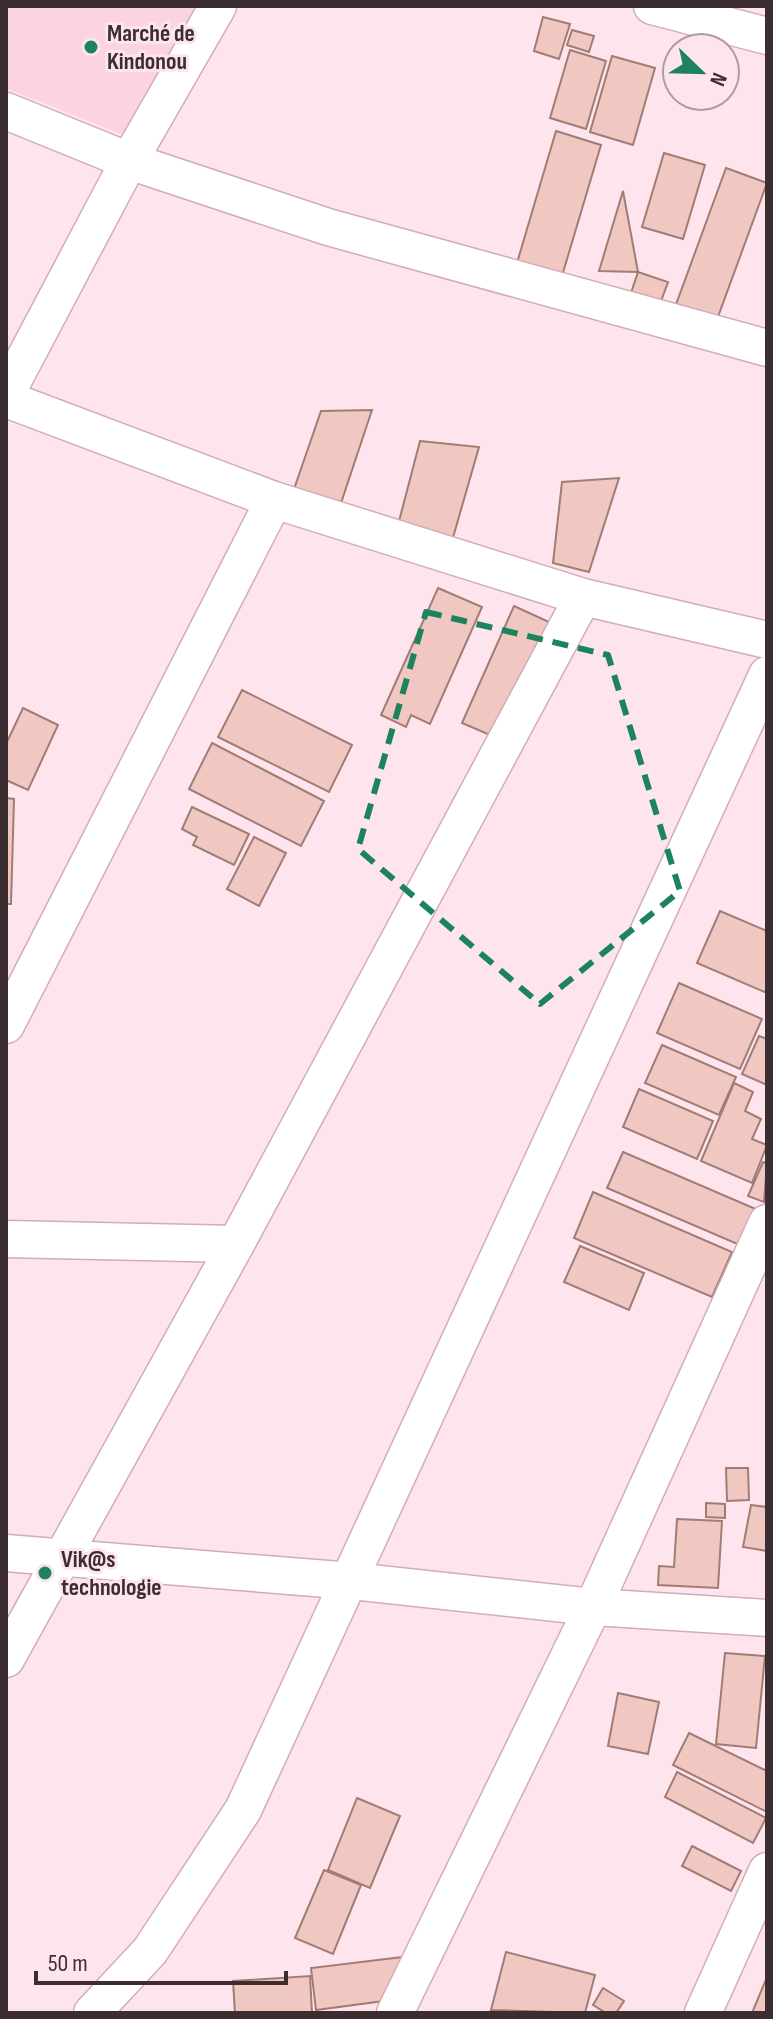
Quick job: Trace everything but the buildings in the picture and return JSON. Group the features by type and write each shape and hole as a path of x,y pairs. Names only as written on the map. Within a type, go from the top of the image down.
{"street":[{"path":"218,6 129,161 6,396 274,500 583,597 767,640"},
{"path":"652,6 767,36"},
{"path":"6,111 129,161 328,227 767,348"},
{"path":"6,1025 274,500"},
{"path":"6,1659 236,1244 583,597"},
{"path":"92,2013 150,1951 243,1810 352,1581 767,675"},
{"path":"395,2013 593,1607 767,1223"},
{"path":"6,1239 236,1244"},
{"path":"6,1553 352,1581 593,1607 767,1618"},
{"path":"703,2013 767,1871"}],"highlighted area":[{"path":"426,612 608,655 680,891 540,1004 358,849"}],"shaded area":[{"name":"Marché de Kindonou","path":"6,6 197,6 129,137 6,88"}],"place":[{"name":"Marché de Kindonou","path":"91,47"},
{"name":"Vik@s technologie","path":"45,1573"}]}
